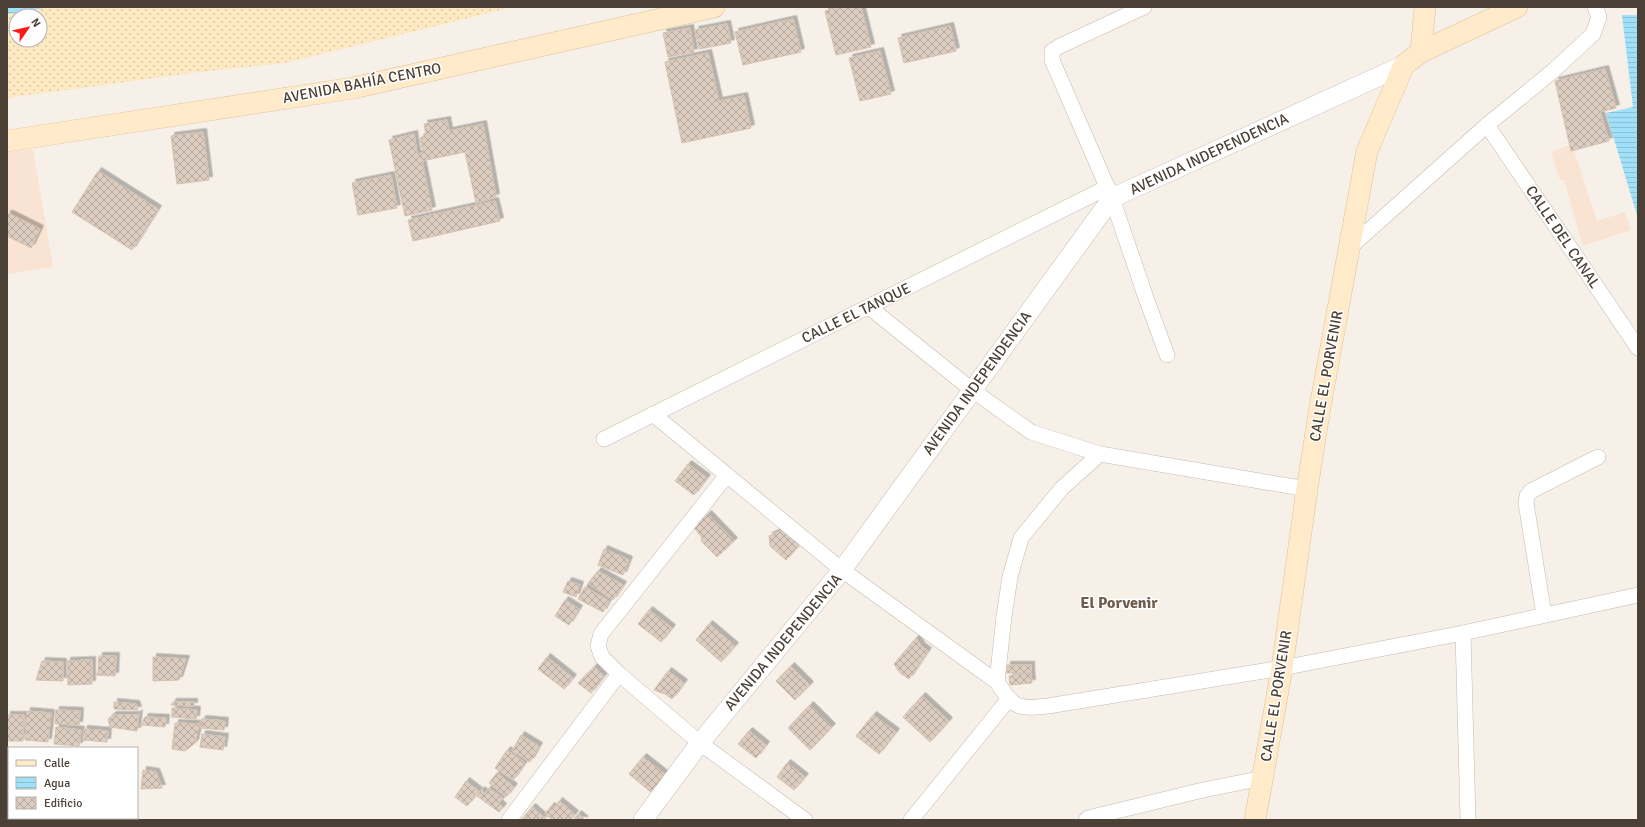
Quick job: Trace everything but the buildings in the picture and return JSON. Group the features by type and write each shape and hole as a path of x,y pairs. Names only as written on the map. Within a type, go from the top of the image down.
{"main road":[{"name":"AVENIDA BAHÍA CENTRO","path":"7,141 353,88 714,7"},
{"path":"1421,52 1425,7"},
{"name":"CALLE EL PORVENIR","path":"1256,820 1282,668 1307,488 1348,249 1367,151 1404,65 1421,52 1517,7"}],"street":[{"path":"1144,7 1060,46 1052,51 1052,60 1110,193 1167,355"},
{"path":"1348,249 1488,125 1554,71 1593,34 1598,17 1594,7"},
{"name":"AVENIDA INDEPENDENCIA","path":"643,820 700,743 842,570 972,390 1110,193 1404,65"},
{"name":"CALLE DEL CANAL","path":"1488,125 1638,348"},
{"name":"CALLE EL TANQUE","path":"604,439 869,307 1110,193"},
{"path":"869,307 972,390 1031,432 1100,454 1307,488"},
{"path":"652,414 842,570 997,682 1008,700 1025,708 1048,706 1282,668 1463,633 1544,614 1638,595"},
{"path":"997,682 1006,600 1010,577 1021,538 1062,488 1100,454"},
{"path":"1544,614 1526,496 1531,491 1598,457"},
{"path":"727,475 601,634 598,646 602,657 619,674 700,743 806,820"},
{"path":"1463,633 1468,820"},
{"path":"509,820 619,674"},
{"path":"911,820 1008,700"},
{"path":"1086,820 1088,818 1203,790 1263,778"}],"shaded area":[{"path":"1572,144 1597,221 1625,212 1631,230 1583,246 1564,180 1560,180 1551,152"},
{"path":"33,149 53,267 7,274 7,152"}],"sand":[{"path":"7,7 513,7 285,63 200,72 7,98"}],"water":[{"path":"7,7 50,7 8,8 7,14"},
{"path":"1621,7 1638,7 1638,219 1606,113 1633,107"}],"pier":[{"path":"1619,7 1638,7 1638,15 1620,15"},
{"path":"1615,143 1638,221 1636,219 1613,144"}],"district":[{"name":"El Porvenir","path":"1119,603"}]}
